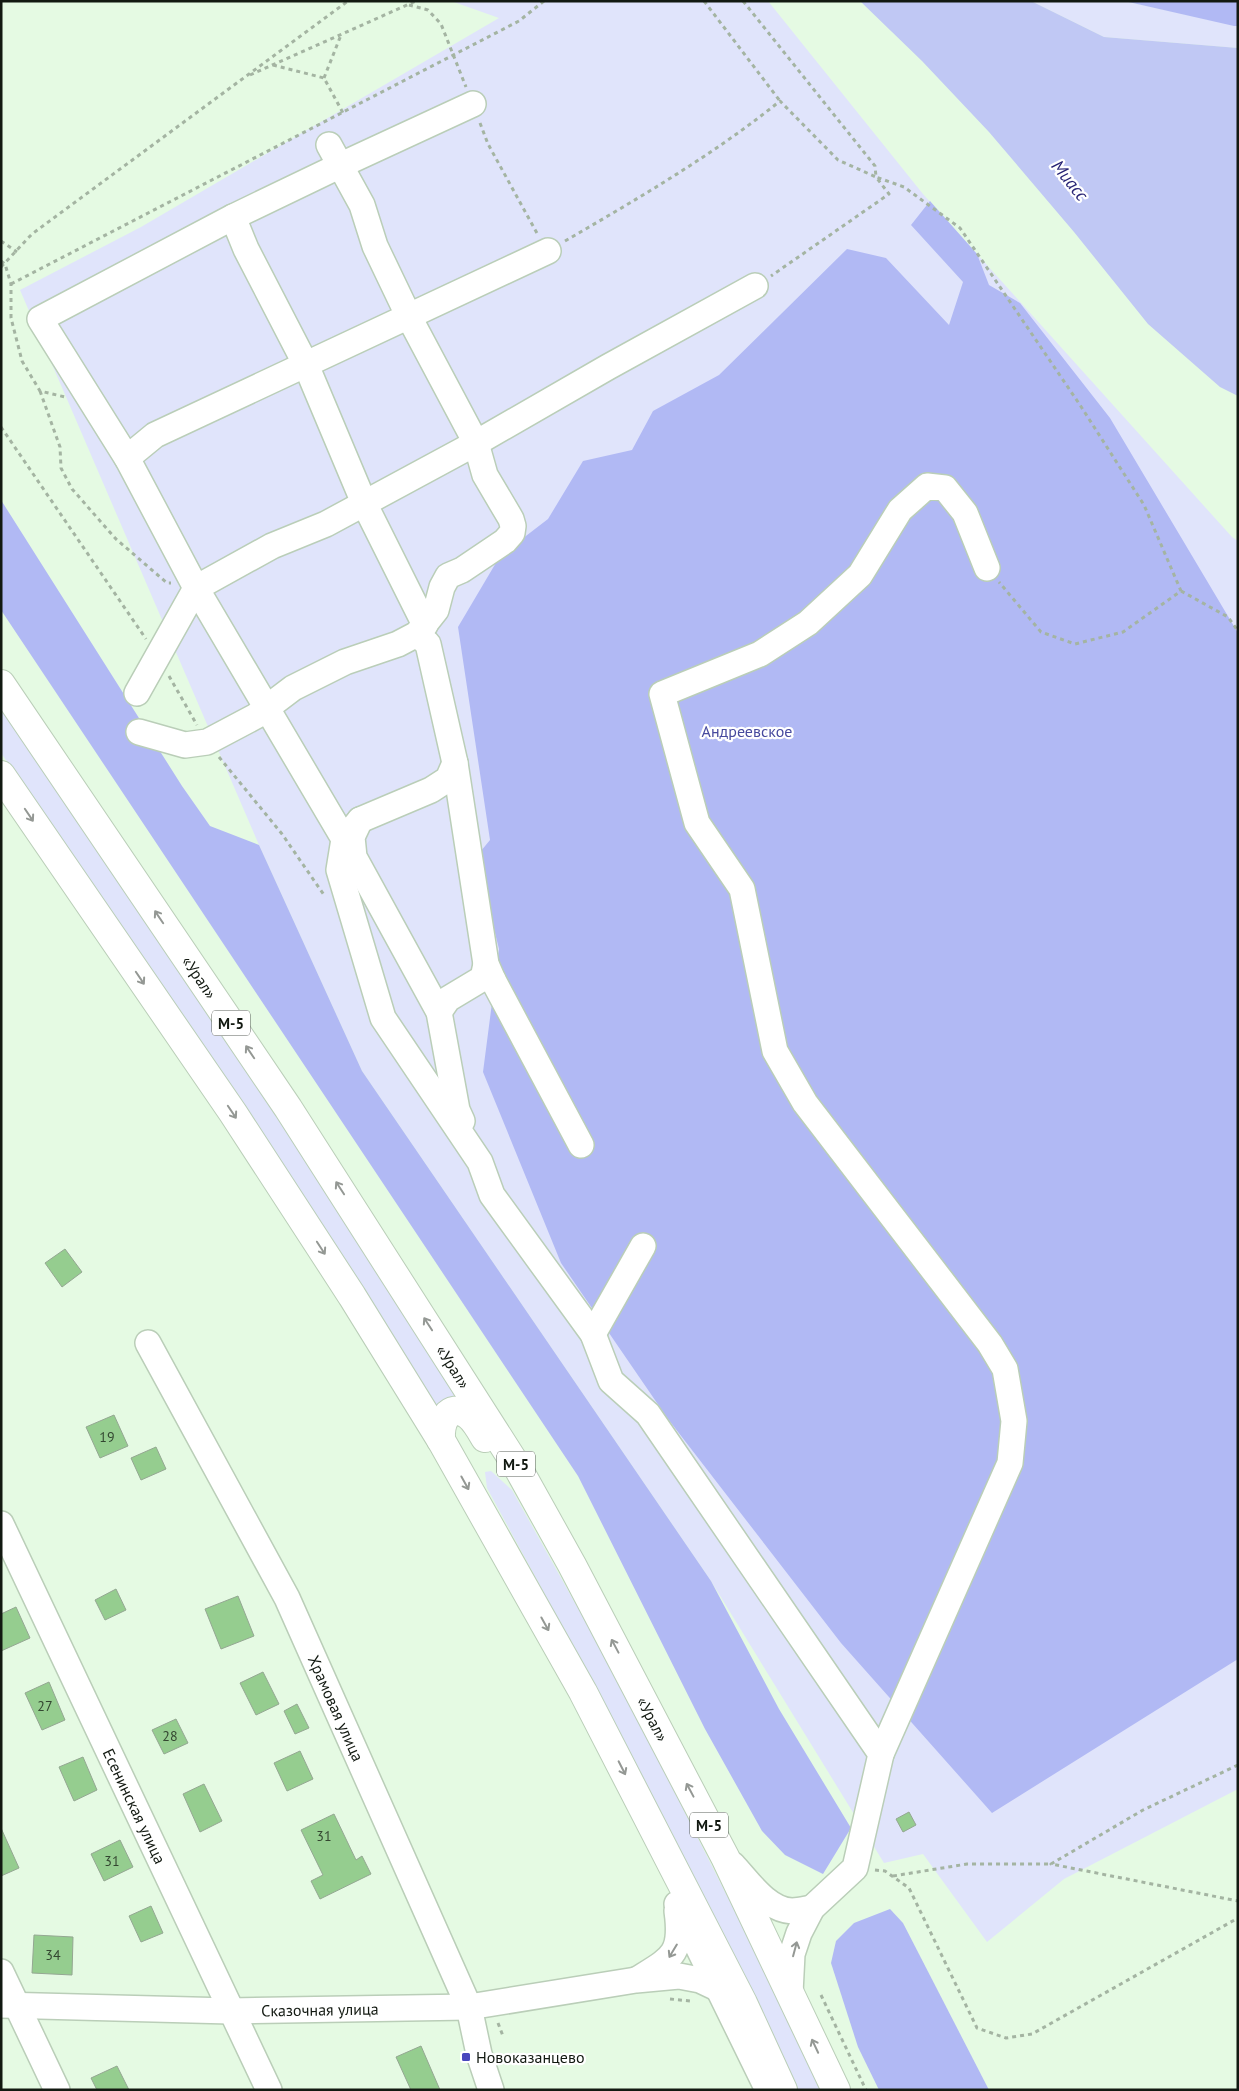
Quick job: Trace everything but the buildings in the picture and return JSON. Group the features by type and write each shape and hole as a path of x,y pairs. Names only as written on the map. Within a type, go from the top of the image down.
{"main road":[{"name":"«Урал»","path":"1,684 288,1108 514,1460 572,1565 725,1857 836,2090"},
{"path":"1,775 238,1122 352,1296 441,1440 583,1692 743,2002 783,2090"},
{"path":"441,1440 440,1426 444,1418 451,1413 459,1411 469,1416 481,1432 549,1547 560,1560 572,1565"}],"street":[{"path":"473,104 334,155 233,217 40,319 127,458 196,588 267,709 352,829 354,857 439,1012 456,1110 480,1162 492,1195 593,1334 612,1381 648,1414 881,1754"},
{"path":"139,732 185,745 206,742 256,716 293,688 345,662 398,644 421,630 436,610 442,587 448,576 462,570 505,541 512,533 511,519 485,475 476,444 409,317 375,246 362,205 334,155"},
{"path":"233,217 246,249 306,366 364,503 428,644 455,763 487,974 580,1145"},
{"path":"127,458 155,435 306,366 548,251"},
{"path":"137,693 196,588 272,546 326,524 476,444 608,367 755,286"},
{"path":"790,1993 792,1954 799,1933 812,1908 855,1868 881,1754 1010,1463 1014,1421 1005,1370 990,1344 805,1103 776,1051 742,889 697,823 662,694 760,654 808,623 860,575 900,510 927,486 945,488 965,513 987,568"},
{"path":"455,763 448,778 431,790 352,829 339,870 384,1018 480,1162"},
{"path":"439,1012 448,999 487,974"},
{"path":"593,1334 643,1246"},
{"name":"Храмовая улица","path":"148,1343 287,1598 469,2007 479,2054 491,2090"},
{"name":"Есенинская улица","path":"1,1524 269,2090"},
{"path":"636,1980 665,1962 676,1950 680,1933 676,1904 656,1836"},
{"path":"725,1857 766,1900 779,1908 792,1911 812,1908"},
{"path":"676,1904 720,1989 768,2090"},
{"path":"1,1972 9,2005 57,2090"},
{"name":"Сказочная улица","path":"9,2005 230,2011 469,2007 636,1980 679,1976 700,1980 720,1989"}],"path":[{"path":"1,267 32,234 348,1"},
{"path":"242,78 416,1"},
{"path":"11,284 519,21 544,1"},
{"path":"704,1 780,101 838,160 904,187 960,228 1080,405 1144,505 1181,591 1228,617 1238,631"},
{"path":"743,1 874,166 876,177 889,194 755,286"},
{"path":"324,78 341,35"},
{"path":"273,65 324,78 343,113"},
{"path":"548,251 667,182 747,128 780,101"},
{"path":"1,241 17,252"},
{"path":"40,391 60,447 61,468 72,489 116,539 167,583 196,588"},
{"path":"1,427 114,588 158,657 206,742 282,834 327,900"},
{"path":"987,568 1041,632 1075,644 1123,632 1181,591"},
{"path":"1051,1864 1142,1810 1238,1765"},
{"path":"893,1876 967,1864 1051,1864 1238,1901"},
{"path":"855,1868 885,1871 909,1888 977,2028 1006,2038 1032,2034 1238,1918"},
{"path":"821,1996 866,2090"},
{"path":"662,1998 698,2002"},
{"path":"503,2036 497,2022 506,2020"}],"green space":[{"name":"Андреевское","path":"451,1 768,1 923,194 1232,537 1238,541 1238,1789 1064,1879 987,1942 923,1854 884,1863 711,1581 362,1071 259,845 20,290 141,227 499,18"},
{"path":"1031,1 1124,1 1238,26 1238,48 1104,37"},
{"path":"1124,1 1238,1 1238,26 1234,26"},
{"name":"Андреевское","path":"930,201 977,254 989,285 1020,303 1110,418 1238,633 1238,1659 992,1813 841,1643 668,1419 561,1263 483,1072 499,949 476,857 490,840 458,627 500,556 548,519 583,461 632,450 653,411 719,375 847,249 886,258 949,325 963,282 911,225"},
{"path":"1,500 182,786 210,826 259,845 362,1071 711,1581 779,1709 851,1828 823,1874 785,1855 762,1831 705,1729 578,1476 1,610"},
{"path":"1,703 453,1382 456,1401 441,1409 426,1395 156,978 1,753"},
{"path":"491,1471 512,1490 619,1682 825,2090 794,2090 575,1650 487,1488 485,1472"},
{"path":"890,1909 903,1923 989,2090 879,2090 858,2047 831,1963 836,1941 854,1923"}],"water":[{"name":"Миасс","path":"860,1 1031,1 1104,37 1238,48 1238,396 1220,387 1148,324 1074,232 989,132 922,61"}],"place":[{"name":"Новоказанцево","path":"466,2057"}]}
